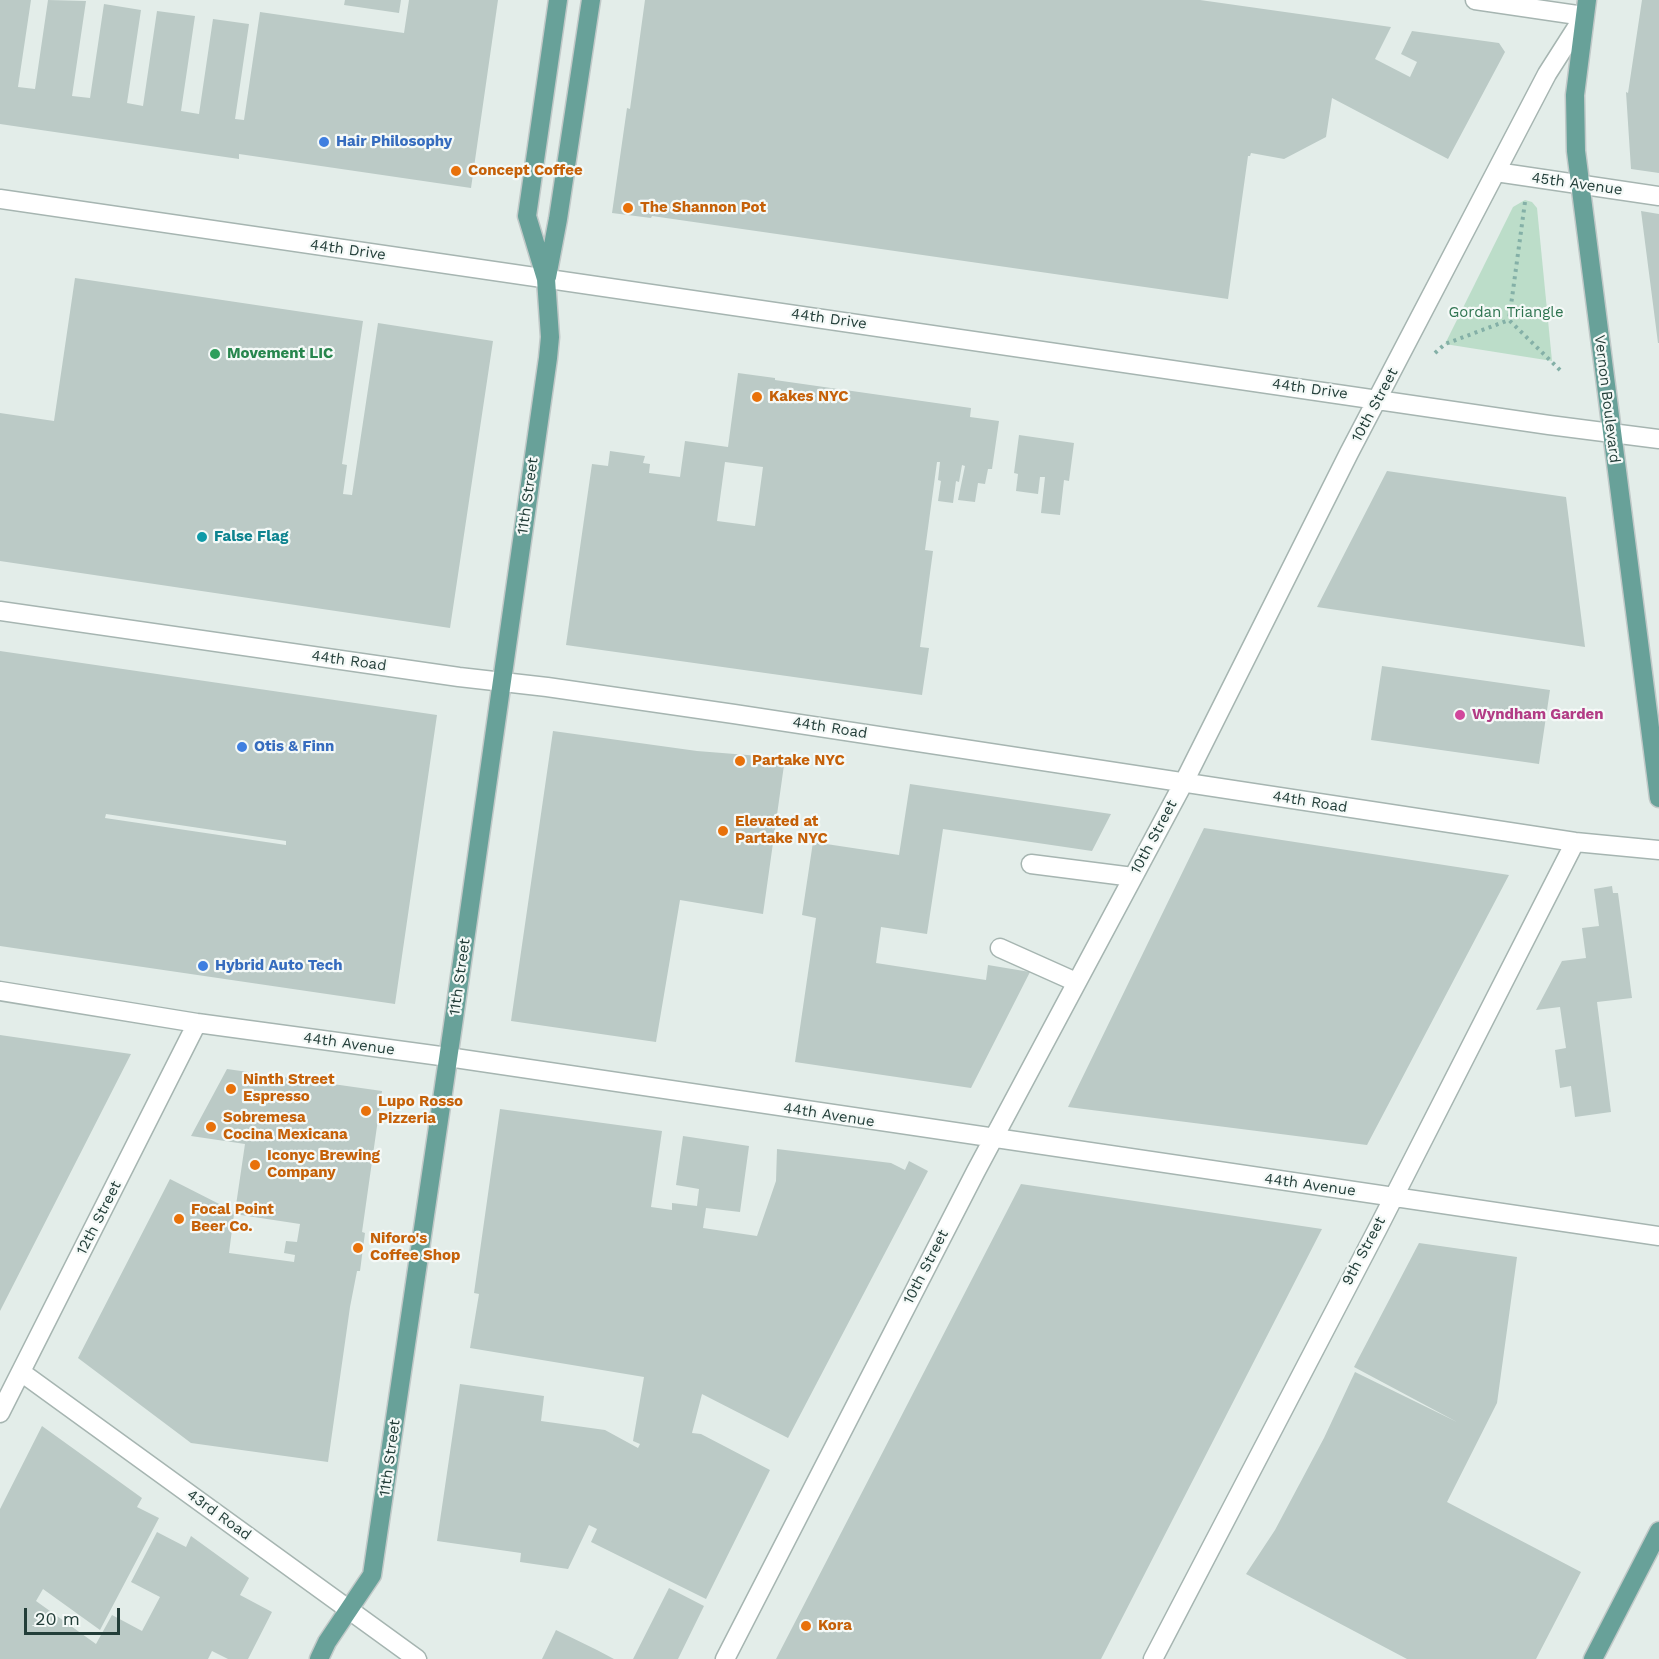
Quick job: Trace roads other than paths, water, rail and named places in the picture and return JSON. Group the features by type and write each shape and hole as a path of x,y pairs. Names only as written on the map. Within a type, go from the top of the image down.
{"main road":[{"name":"11th Street","path":"319,1659 327,1642 372,1575 448,1057 548,358 550,337 546,279 527,216 558,0"},
{"name":"11th Street","path":"546,279 558,219 591,0"},
{"name":"Vernon Boulevard","path":"1585,8 1574,115 1579,184 1659,798"},
{"path":"1593,1659 1659,1532"}],"street":[{"path":"1475,0 1585,8"},
{"name":"10th Street","path":"725,1659 992,1139 1184,782 1349,453 1547,74 1585,8"},
{"name":"45th Avenue","path":"1496,172 1659,196"},
{"name":"44th Drive","path":"0,199 1659,439"},
{"name":"44th Road","path":"0,611 447,676 688,707 1575,842 1659,850"},
{"name":"9th Street","path":"1153,1659 1378,1228 1575,842"},
{"path":"1031,864 1133,877"},
{"path":"1000,948 1076,982"},
{"name":"44th Avenue","path":"0,991 197,1023 448,1057 1659,1236"},
{"name":"12th Street","path":"0,1413 197,1023"},
{"name":"43rd Road","path":"21,1372 417,1659"}],"place":[{"name":"Hair Philosophy","path":"324,142"},
{"name":"Concept Coffee","path":"456,171"},
{"name":"The Shannon Pot","path":"628,208"},
{"name":"Movement LIC","path":"215,354"},
{"name":"Kakes NYC","path":"757,397"},
{"name":"False Flag","path":"202,537"},
{"name":"Wyndham Garden","path":"1460,715"},
{"name":"Otis & Finn","path":"242,747"},
{"name":"Partake NYC","path":"740,761"},
{"name":"Elevated at Partake NYC","path":"723,831"},
{"name":"Hybrid Auto Tech","path":"203,966"},
{"name":"Ninth Street Espresso","path":"231,1089"},
{"name":"Lupo Rosso Pizzeria","path":"366,1111"},
{"name":"Sobremesa Cocina Mexicana","path":"211,1127"},
{"name":"Iconyc Brewing Company","path":"255,1165"},
{"name":"Focal Point Beer Co.","path":"179,1219"},
{"name":"Niforo's Coffee Shop","path":"358,1248"},
{"name":"Kora","path":"806,1626"}],"park label":[{"name":"Gordan Triangle","path":"1506,313"}]}
